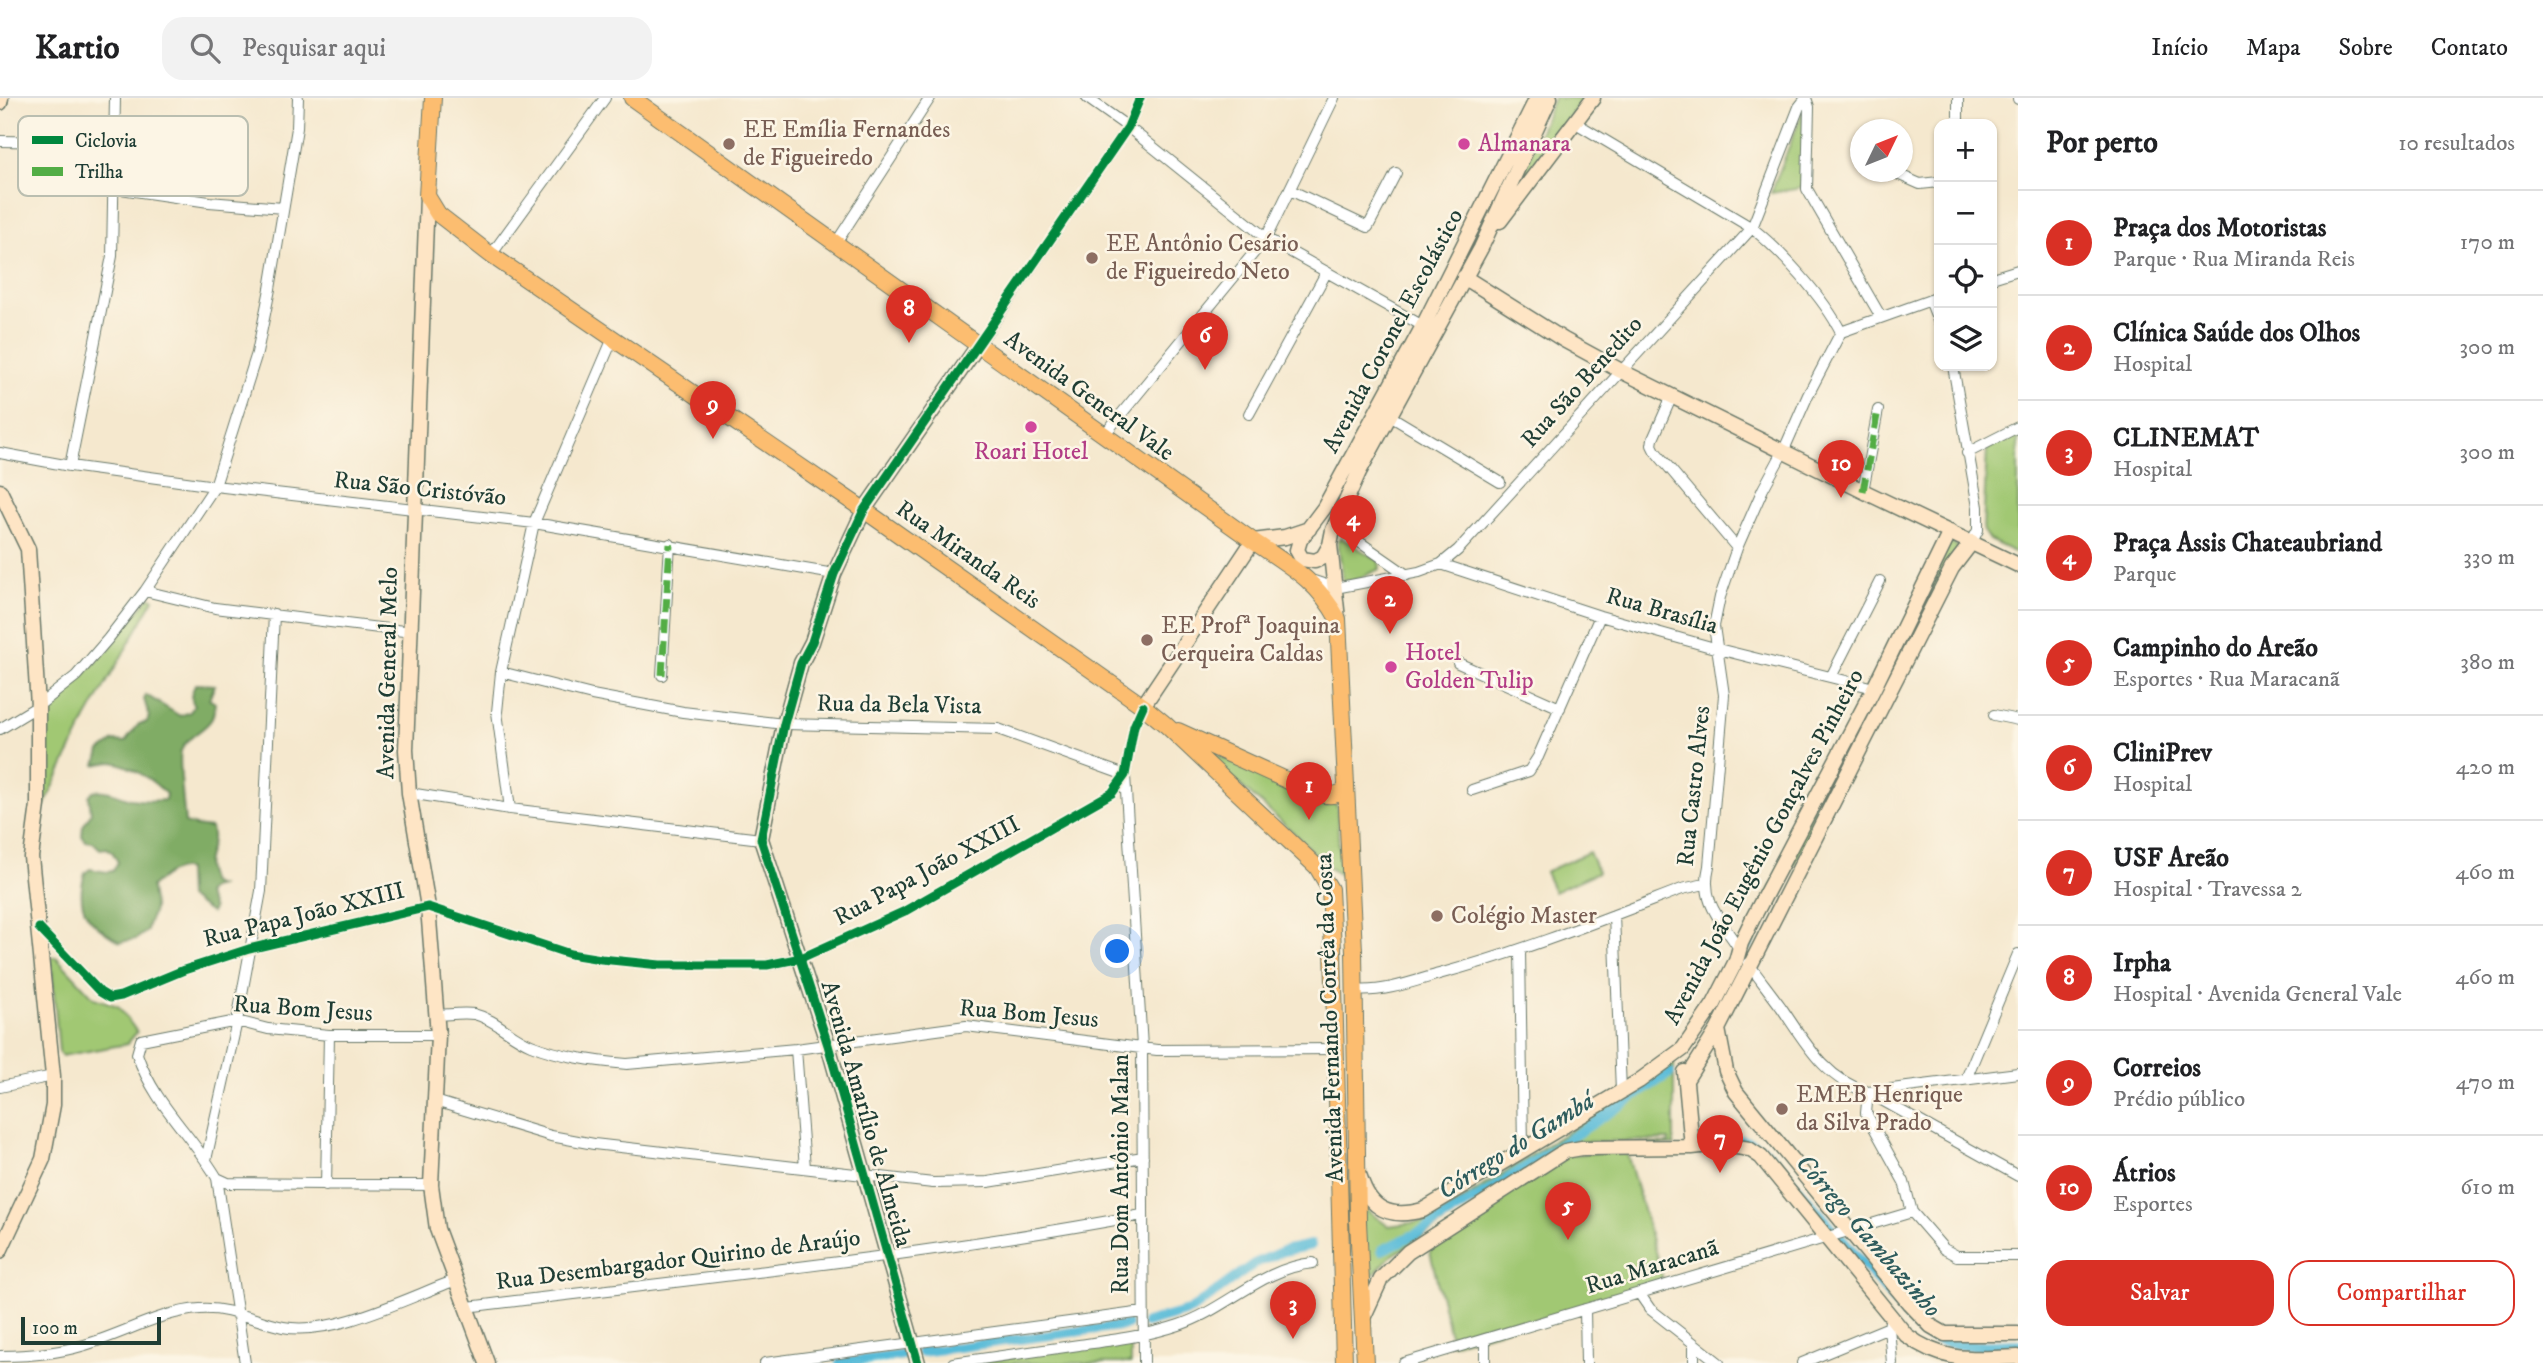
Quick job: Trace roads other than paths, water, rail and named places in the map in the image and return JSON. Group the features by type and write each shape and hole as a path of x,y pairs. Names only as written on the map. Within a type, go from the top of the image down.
{"main road":[{"name":"Avenida General Melo","path":"427,197 433,98"},
{"name":"Avenida General Vale","path":"632,98 1307,578 1325,596 1338,619"},
{"name":"Rua Miranda Reis","path":"427,197 438,214 491,255 864,510 1143,706 1166,725"},
{"name":"Avenida Fernando Corrêa da Costa","path":"1338,619 1354,990 1357,1164 1365,1363"},
{"name":"Avenida Fernando Corrêa da Costa","path":"1166,725 1317,867 1330,889 1337,1049 1344,1363"},
{"path":"1166,725 1315,793 1328,796 1338,795 1346,790"}],"street":[{"path":"0,103 1,98"},
{"path":"114,116 115,98"},
{"path":"0,729 38,706 76,676 145,591 215,486 257,353 297,128 298,98"},
{"path":"491,255 605,98"},
{"path":"836,243 930,98"},
{"path":"1087,98 1128,127 1266,238 1423,327"},
{"path":"979,344 1128,127 1140,98"},
{"path":"1104,435 1266,238 1334,98"},
{"name":"Avenida Coronel Escolástico","path":"1537,98 1423,327 1324,508 1297,546 1302,559 1320,560 1330,545 1335,525 1359,472 1481,248 1550,98"},
{"name":"Avenida Coronel Escolástico","path":"1481,248 1593,98"},
{"path":"1806,98 1809,107 1807,189 1881,317"},
{"name":"Rua São Benedito","path":"1307,578 1335,588 1407,575 1441,564 1458,550 1752,228 1799,107 1806,98"},
{"path":"1958,98 1958,119"},
{"path":"1574,122 1752,228 1766,239 1823,303 1841,332 1934,298"},
{"path":"0,141 18,141"},
{"path":"1290,190 1368,227 1396,173"},
{"path":"1913,181 1920,184 1934,183"},
{"path":"70,466 112,256 114,196"},
{"path":"168,196 283,208"},
{"name":"Avenida General Melo","path":"427,197 406,750 408,793 428,907 438,1035 431,1185 436,1229 487,1363"},
{"path":"424,240 436,227 447,221"},
{"path":"1476,222 1461,268 1464,278 1564,340 1621,371 2018,565"},
{"path":"1997,276 2018,270"},
{"path":"1249,414 1326,273"},
{"name":"Rua Castro Alves","path":"1841,332 1808,394 1737,548 1720,597 1714,626 1724,695 1709,866 1705,884 1713,911 1816,1060 1841,1081 1868,1093 2018,1176"},
{"path":"510,809 497,712 501,672 534,523 613,338"},
{"name":"Avenida Amarílio de Almeida","path":"918,1363 828,1045 761,839 784,724 801,663 812,642 834,574 864,510 979,344"},
{"path":"1954,371 1979,523 1972,542"},
{"path":"1672,396 1652,445 1737,548"},
{"path":"1863,491 1878,410"},
{"path":"1390,416 1500,482"},
{"path":"1967,453 2018,427"},
{"name":"Rua São Cristóvão","path":"0,453 70,466 215,486 534,523 834,574"},
{"path":"0,491 28,549 38,706 38,805 31,857 53,1076 53,1105 43,1159 0,1250"},
{"path":"1335,525 1407,575"},
{"path":"1125,775 1135,726 1143,706 1253,541 1285,537 1310,528"},
{"name":"Avenida João Eugênio Gonçalves Pinheiro","path":"1357,1164 1363,1187 1373,1203 1384,1210 1408,1213 1432,1205 1621,1091 1684,1049 1714,1004 1753,918 1874,688 1950,532"},
{"name":"Avenida João Eugênio Gonçalves Pinheiro","path":"1686,1080 1718,1029 1952,568 1972,542"},
{"path":"662,675 670,544"},
{"name":"Avenida Coronel Escolástico","path":"1330,545 1335,588"},
{"name":"Rua Brasília","path":"1441,564 1600,616 1874,688"},
{"path":"1831,677 1880,581"},
{"name":"Avenida Fernando Corrêa da Costa","path":"1335,588 1338,619"},
{"path":"145,591 215,608 412,632"},
{"path":"244,1363 217,1178 206,1160 237,1021 261,891 274,614"},
{"path":"1472,790 1529,771 1538,757 1600,616"},
{"path":"1458,663 1560,708"},
{"name":"Rua da Bela Vista","path":"501,672 592,695 683,712 784,724 998,729 1125,775"},
{"path":"1994,715 2018,720"},
{"name":"Rua Papa João XXIII","path":"39,928 100,992 110,998 249,949 428,907 570,954 660,965 767,965 801,958 905,911 1112,793 1125,775"},
{"name":"Rua Dom Antônio Malan","path":"1125,775 1142,1047 1144,1363"},
{"path":"408,793 510,809 761,839"},
{"path":"1354,990 1374,990 1478,964 1682,889 1705,884"},
{"path":"1614,915 1621,1091"},
{"path":"1520,950 1523,1149"},
{"path":"1966,1079 2018,954"},
{"name":"Rua Bom Jesus","path":"436,1015 473,1014 528,1044 601,1062 627,1064 796,1049 966,1026 1157,1050 1337,1049"},
{"name":"Rua Bom Jesus","path":"206,1160 172,1119 152,1088 136,1054 145,1038 237,1021 268,1029 329,1035 438,1035"},
{"path":"1718,1029 1726,1070 1736,1092 1838,1235 1890,1322 1919,1346 1947,1359 2018,1357"},
{"path":"326,1185 329,1035"},
{"path":"796,1049 805,1168"},
{"path":"1684,1049 1692,1147"},
{"path":"2018,1073 1868,1093 1866,1113 1904,1182 1913,1212 1944,1249 1953,1255 2018,1256"},
{"path":"0,1087 53,1076"},
{"path":"435,1101 551,1136 594,1144 933,1183 988,1182 1143,1157"},
{"path":"1362,1321 1381,1279 1408,1252 1565,1151 1582,1148 1692,1147 1719,1144 1749,1149 1761,1157 1938,1330 1945,1334 1962,1336 2018,1334"},
{"path":"217,1178 228,1183 431,1185"},
{"name":"Rua Maracanã","path":"1404,1363 1913,1212"},
{"name":"Rua Desembargador Quirino de Araújo","path":"467,1307 887,1255 1056,1231 1142,1215"},
{"path":"953,1363 1143,1335 1180,1325 1287,1269 1313,1263"},
{"path":"0,1356 36,1360 200,1309 236,1311 284,1328 338,1324 456,1280"},
{"path":"1639,1293 1650,1309 1719,1363"},
{"path":"1585,1309 1586,1363"},
{"path":"765,1363 1143,1312"},
{"path":"1802,1363 1890,1322"},
{"path":"1890,1322 1892,1363"},
{"path":"1485,1339 1485,1363"},
{"path":"1694,1344 1694,1363"}],"waterway":[{"name":"Córrego do Gambá","path":"1382,1250 1422,1231 1495,1187 1670,1073"},
{"name":"Córrego Gambazinho","path":"1713,1139 1742,1140 1768,1153 1922,1333 1957,1345 2018,1344"},
{"name":"Córrego do Gambá","path":"1146,1323 1191,1310 1254,1264 1283,1251 1311,1245"},
{"name":"Córrego do Gambá","path":"921,1352 1127,1325"},
{"name":"Córrego do Gambá","path":"840,1363 903,1355"}],"place":[{"name":"EE Emília Fernandes de Figueiredo","path":"729,144"},
{"name":"Almanara","path":"1464,144"},
{"name":"EE Antônio Cesário de Figueiredo Neto","path":"1092,258"},
{"name":"Irpha","path":"909,343"},
{"name":"CliniPrev","path":"1205,370"},
{"name":"Roari Hotel","path":"1031,427"},
{"name":"Correios","path":"713,439"},
{"name":"Átrios","path":"1841,498"},
{"name":"Praça Assis Chateaubriand","path":"1353,553"},
{"name":"Clínica Saúde dos Olhos","path":"1390,634"},
{"name":"EE Profª Joaquina Cerqueira Caldas","path":"1147,640"},
{"name":"Hotel Golden Tulip","path":"1391,667"},
{"name":"Praça dos Motoristas","path":"1309,820"},
{"name":"Colégio Master","path":"1437,916"},
{"name":"EMEB Henrique da Silva Prado","path":"1782,1109"},
{"name":"USF Areão","path":"1720,1173"},
{"name":"Campinho do Areão","path":"1568,1240"},
{"name":"CLINEMAT","path":"1293,1339"}]}
